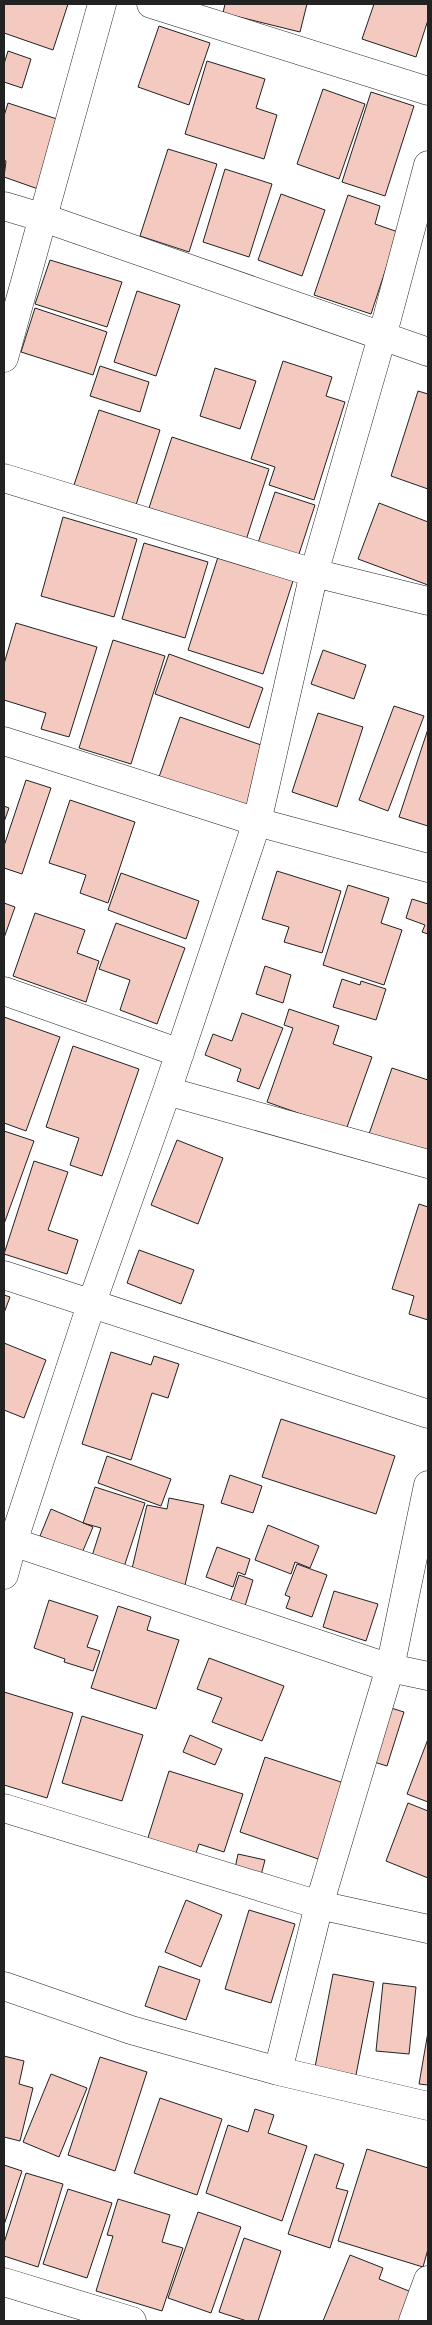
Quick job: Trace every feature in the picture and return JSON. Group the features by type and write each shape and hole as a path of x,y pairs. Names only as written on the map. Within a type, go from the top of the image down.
{"street":[{"path":"4,358 102,4"},
{"path":"151,4 428,91"},
{"path":"4,1575 8,1540 167,1091 258,822 314,573 382,337 428,165"},
{"path":"4,206 44,218 428,352"},
{"path":"4,478 314,573 428,601"},
{"path":"4,741 258,822 428,868"},
{"path":"4,991 180,1053"},
{"path":"167,1091 428,1164"},
{"path":"4,1274 91,1305 428,1414"},
{"path":"278,2071 319,1905 390,1668 428,1485"},
{"path":"8,1540 390,1668 428,1676"},
{"path":"4,1808 319,1905 428,1929"},
{"path":"4,1986 131,2030 278,2071 428,2106"},
{"path":"413,2321 428,2280"},
{"path":"4,2282 132,2321"}],"building":[{"path":"4,4 68,4 53,50 4,33"},
{"path":"225,4 307,4 300,32 223,13"},
{"path":"374,4 428,4 428,20 416,57 362,39"},
{"path":"159,26 210,43 189,105 138,87"},
{"path":"8,51 31,59 22,88 4,82 4,64"},
{"path":"207,61 265,79 256,108 277,115 264,159 185,134"},
{"path":"323,89 365,104 339,179 297,164"},
{"path":"371,92 414,106 385,196 342,182"},
{"path":"8,103 63,121 41,190 4,177 6,161 4,160 4,116"},
{"path":"168,149 217,164 189,252 140,236"},
{"path":"225,169 272,184 249,257 203,242"},
{"path":"281,194 325,210 302,276 258,260"},
{"path":"348,195 380,206 375,224 398,232 371,314 314,295"},
{"path":"50,260 122,282 107,327 35,304"},
{"path":"137,291 180,305 156,376 114,362"},
{"path":"35,308 107,332 93,375 21,352"},
{"path":"283,361 332,377 326,396 345,402 314,500 269,485 275,467 251,459"},
{"path":"100,366 149,382 140,412 90,396"},
{"path":"215,368 256,381 240,429 200,416"},
{"path":"418,391 428,394 428,489 391,476"},
{"path":"99,410 160,430 136,505 74,485"},
{"path":"172,437 269,469 246,540 149,508"},
{"path":"275,492 315,505 298,557 258,543"},
{"path":"379,503 428,522 428,585 358,559"},
{"path":"63,517 137,539 114,617 41,596"},
{"path":"144,543 208,562 185,638 122,619"},
{"path":"218,557 293,581 263,674 188,650"},
{"path":"16,623 97,647 69,737 41,729 46,713 4,700 4,664"},
{"path":"113,640 165,656 131,764 79,748"},
{"path":"323,650 366,665 354,699 311,684"},
{"path":"169,654 263,688 249,728 155,694"},
{"path":"394,706 424,716 388,811 359,800"},
{"path":"318,713 363,727 337,807 292,792"},
{"path":"180,717 267,747 246,808 159,777"},
{"path":"428,729 428,826 399,817"},
{"path":"26,780 51,788 22,874 4,868 4,846"},
{"path":"70,800 135,822 108,903 80,893 86,875 49,863"},
{"path":"4,806 9,808 4,822"},
{"path":"277,871 341,891 322,953 284,942 289,927 262,919"},
{"path":"121,873 199,901 186,939 108,910"},
{"path":"348,885 389,898 381,923 402,930 384,985 323,965"},
{"path":"412,899 428,904 428,934 422,932 425,925 406,918"},
{"path":"4,903 15,907 4,938"},
{"path":"35,913 85,930 77,953 99,961 86,1002 13,976"},
{"path":"116,923 185,948 157,1024 120,1010 130,980 99,969"},
{"path":"265,966 291,975 283,1003 256,994"},
{"path":"342,979 360,985 361,981 386,989 376,1020 333,1007"},
{"path":"289,1009 339,1026 333,1044 372,1057 346,1130 267,1102 293,1028 284,1025"},
{"path":"242,1013 283,1028 259,1089 237,1081 241,1069 205,1055 213,1034 232,1041"},
{"path":"4,1017 60,1037 26,1131 4,1123"},
{"path":"73,1046 139,1069 102,1176 70,1165 79,1138 46,1127"},
{"path":"392,1068 428,1080 428,1154 369,1134"},
{"path":"4,1131 34,1141 4,1224"},
{"path":"177,1140 223,1158 198,1224 151,1205"},
{"path":"34,1161 68,1172 48,1230 78,1240 67,1274 4,1254"},
{"path":"419,1204 428,1207 428,1320 409,1314 414,1296 392,1289"},
{"path":"139,1250 194,1270 181,1304 127,1283"},
{"path":"4,1295 10,1297 4,1313"},
{"path":"4,1343 46,1360 24,1418 4,1410"},
{"path":"111,1352 151,1365 154,1356 179,1364 168,1398 152,1393 131,1460 82,1444"},
{"path":"281,1419 395,1456 376,1514 262,1477"},
{"path":"107,1456 171,1479 161,1506 98,1483"},
{"path":"230,1475 262,1486 253,1513 221,1503"},
{"path":"95,1487 145,1503 123,1570 91,1559 101,1528 83,1523"},
{"path":"169,1498 204,1505 185,1585 131,1573 147,1505 167,1509"},
{"path":"51,1509 93,1527 82,1553 40,1536"},
{"path":"268,1525 319,1546 310,1568 295,1562 291,1574 255,1560"},
{"path":"217,1547 250,1559 245,1575 238,1572 233,1587 206,1577"},
{"path":"297,1564 327,1575 312,1617 286,1608 290,1597 285,1595"},
{"path":"239,1575 253,1580 245,1606 230,1602"},
{"path":"334,1591 378,1604 366,1641 323,1627"},
{"path":"49,1600 98,1616 87,1647 100,1651 93,1671 64,1662 65,1659 34,1648"},
{"path":"118,1606 151,1617 147,1630 179,1640 156,1709 91,1688"},
{"path":"209,1658 284,1686 262,1741 212,1722 222,1698 197,1689"},
{"path":"4,1692 73,1713 47,1798 4,1785"},
{"path":"391,1708 404,1712 387,1766 374,1762"},
{"path":"82,1716 143,1735 122,1801 62,1783"},
{"path":"190,1735 222,1749 215,1765 183,1752"},
{"path":"428,1739 428,1802 407,1794"},
{"path":"265,1757 350,1785 324,1861 240,1832"},
{"path":"169,1771 243,1794 224,1852 199,1844 194,1859 146,1844"},
{"path":"408,1803 428,1811 428,1878 386,1861"},
{"path":"238,1854 265,1860 260,1879 234,1873"},
{"path":"186,1900 222,1915 201,1967 165,1952"},
{"path":"249,1910 295,1924 271,2003 225,1989"},
{"path":"159,1966 200,1980 186,2020 145,2006"},
{"path":"333,1974 374,1982 356,2075 315,2067"},
{"path":"383,1983 416,1987 409,2054 376,2051"},
{"path":"428,2032 428,2085 419,2084"},
{"path":"4,2056 24,2061 19,2084 33,2088 20,2141 4,2137"},
{"path":"100,2057 147,2072 115,2171 68,2155"},
{"path":"51,2074 87,2088 59,2157 23,2142"},
{"path":"160,2098 222,2119 197,2195 134,2173"},
{"path":"255,2109 274,2115 268,2133 307,2146 282,2221 206,2193 228,2125 248,2132"},
{"path":"367,2149 428,2168 428,2249 423,2267 338,2241"},
{"path":"315,2154 344,2164 336,2188 348,2191 330,2248 288,2234"},
{"path":"4,2165 22,2171 4,2225"},
{"path":"26,2173 63,2184 38,2267 4,2256 4,2243"},
{"path":"68,2189 112,2203 87,2278 43,2264"},
{"path":"118,2199 170,2215 162,2242 183,2248 162,2311 96,2291 113,2236 107,2235"},
{"path":"198,2212 241,2227 211,2313 168,2298"},
{"path":"244,2238 281,2251 258,2321 247,2321 219,2312"},
{"path":"350,2255 383,2268 379,2279 414,2293 403,2321 323,2321"}]}
